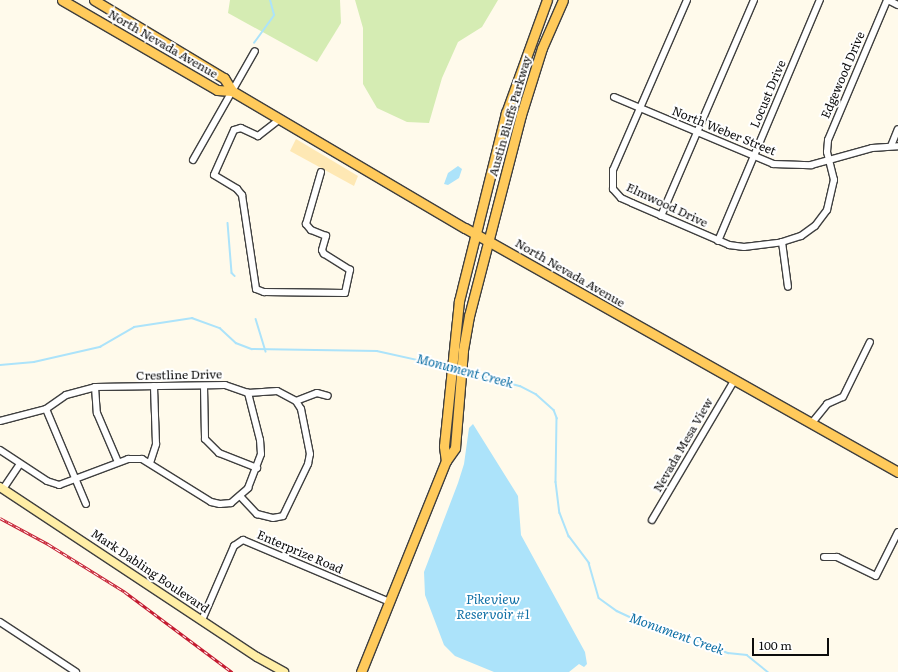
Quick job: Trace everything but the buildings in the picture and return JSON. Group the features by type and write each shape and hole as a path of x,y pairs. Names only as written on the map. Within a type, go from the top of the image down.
{"main road":[{"name":"North Nevada Avenue","path":"62,0 218,90 232,91 488,241 734,381 898,472"},
{"name":"North Nevada Avenue","path":"94,0 224,78 232,91"},
{"name":"Austin Bluffs Parkway","path":"446,461 444,446 457,308 506,113 547,0"},
{"name":"Austin Bluffs Parkway","path":"361,672 446,461 455,448 463,350 469,316 520,115 542,48 563,0"}],"street":[{"name":"Elmwood Drive","path":"687,0 613,170 613,189 621,198 736,247 782,242 808,232 827,210 834,180 830,159"},
{"path":"661,216 754,0"},
{"name":"Locust Drive","path":"718,240 820,0"},
{"path":"887,0 898,5"},
{"name":"Edgewood Drive","path":"830,159 828,140 887,0"},
{"path":"193,160 255,51"},
{"name":"North Weber Street","path":"614,97 773,164 790,166 811,165 872,148 898,146"},
{"path":"280,119 258,136 241,128 234,130 214,175 237,189 242,195 256,289 264,292 346,293 350,270 324,254 322,250 326,236 311,230 306,224 321,172"},
{"path":"891,146 898,129"},
{"path":"782,242 788,287"},
{"path":"811,424 827,404 843,397 870,342"},
{"name":"Nevada Mesa View","path":"652,520 734,381"},
{"path":"150,463 156,444 154,386"},
{"path":"204,386 203,440 219,452 257,468"},
{"name":"Crestline Drive","path":"0,421 46,409 66,395 95,387 233,386 248,393"},
{"path":"95,387 97,413 118,462"},
{"path":"0,450 52,484 64,484 78,480 118,462 132,458 150,463 216,503 231,503 248,488 257,468 261,448 248,393 277,391 296,401 301,409 312,440 308,464 287,511 278,520 257,514 240,496"},
{"path":"296,401 317,393 328,396"},
{"path":"46,409 78,480 86,504"},
{"name":"Mark Dabling Boulevard","path":"20,464 2,488 202,620 284,672"},
{"path":"824,557 837,557 876,576 898,532"},
{"name":"Enterprize Road","path":"202,620 234,546 243,540 390,602"},
{"path":"0,622 76,672"}],"green space":[{"path":"230,0 340,0 341,23 317,62 228,13"},
{"path":"355,0 498,0 482,27 458,42 442,78 429,123 407,122 377,108 363,84 363,28"}],"sand":[{"path":"296,139 358,176 354,186 290,151"}],"water":[{"path":"458,166 462,169 459,178 448,185 444,184 448,173"},
{"name":"Pikeview Reservoir #1","path":"473,424 518,496 521,535 585,652 587,664 584,667 579,664 569,672 494,672 455,656 444,645 425,595 424,572 458,483 464,464 469,428"}],"waterway":[{"path":"254,43 274,15 270,0"},
{"path":"228,223 232,273 235,276"},
{"name":"Monument Creek","path":"0,365 34,362 100,347 134,327 192,318 220,328 236,343 252,349 377,351 449,367"},
{"path":"256,319 266,351"},
{"name":"Monument Creek","path":"465,371 520,386 536,394 554,410 557,418 556,482 560,513 569,536 589,563 599,598 617,611 652,627 665,628 728,653 747,655 768,672"}],"railway":[{"path":"0,518 48,544 125,592 232,672"}]}
